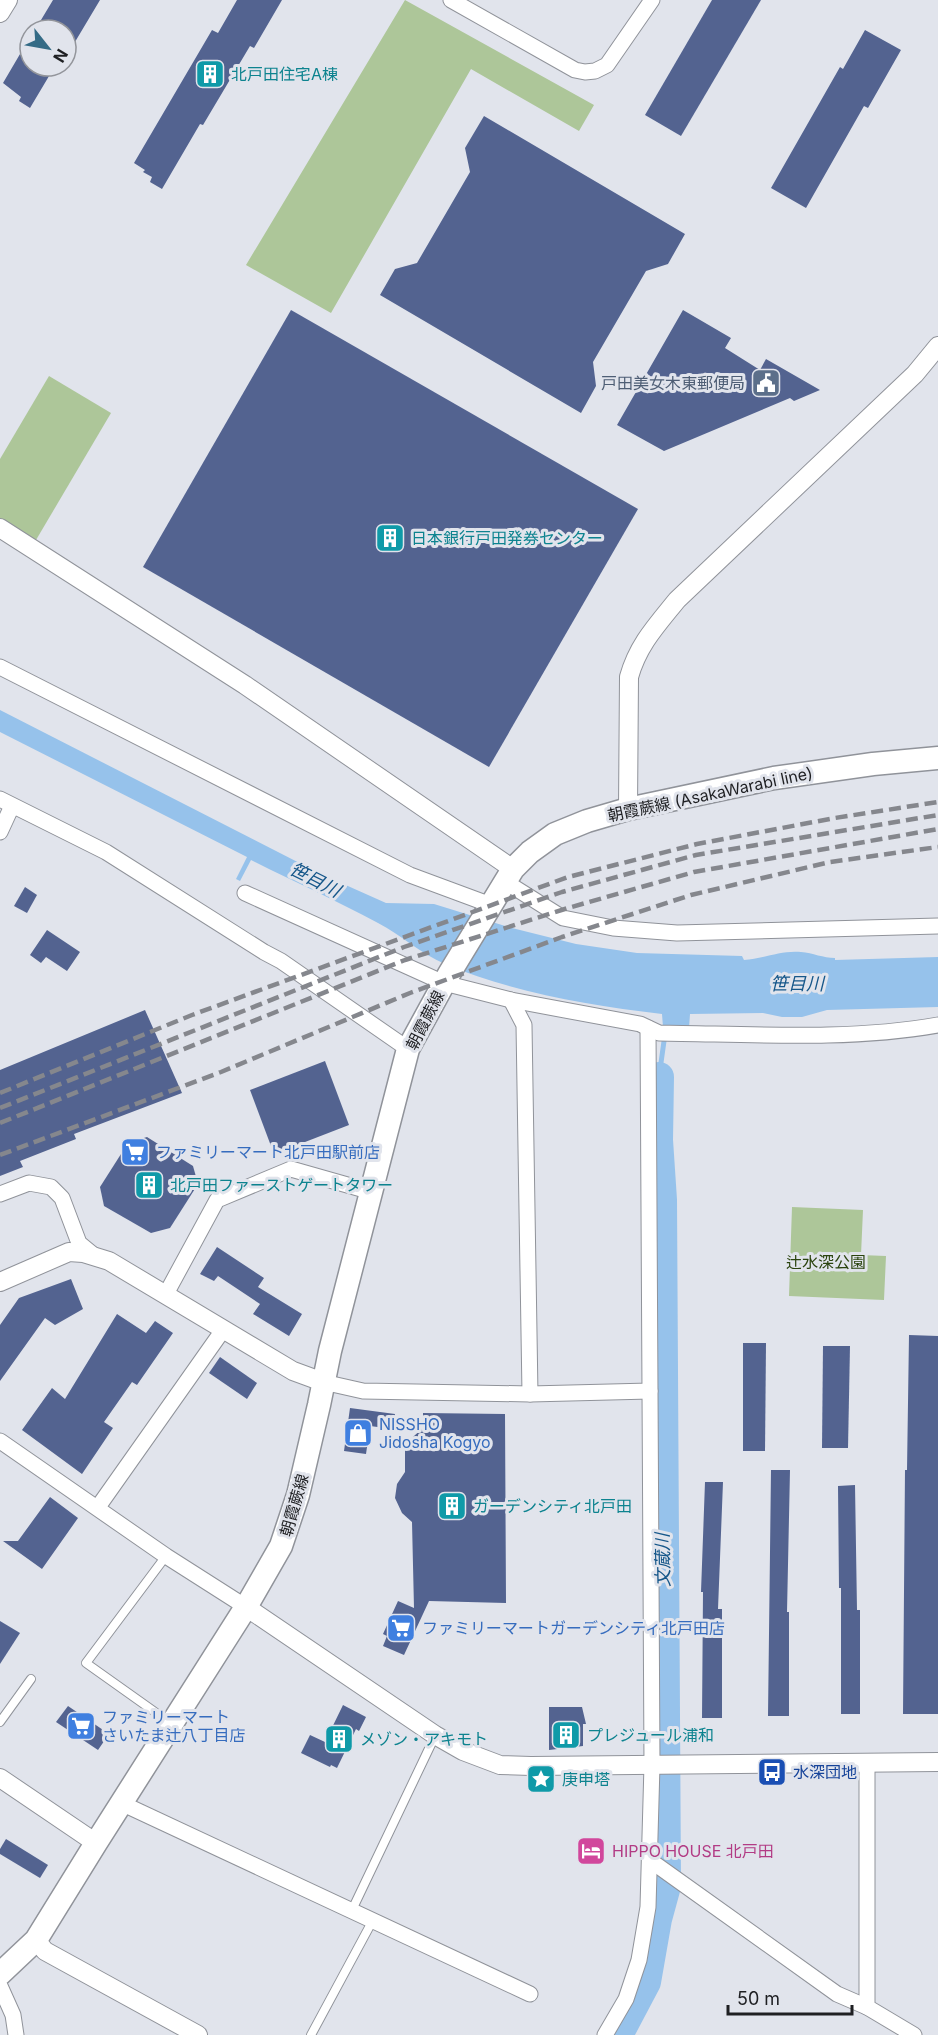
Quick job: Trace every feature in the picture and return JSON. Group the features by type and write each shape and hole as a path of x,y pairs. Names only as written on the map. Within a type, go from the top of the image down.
{"main road":[{"name":"朝霞蕨線 (AsakaWarabi line)","path":"447,978 508,875 530,852 555,834 587,821 628,809 774,778 873,764 938,758"},
{"name":"朝霞蕨線","path":"0,1974 36,1941 246,1607 281,1546 289,1526 309,1450 320,1405 322,1382 408,1049 447,978"}],"street":[{"path":"0,13 8,0"},
{"path":"451,0 575,70 585,72 595,71 607,65 651,0"},
{"path":"628,809 629,677 634,658 649,635 677,600 915,374 938,346"},
{"path":"915,374 928,367 938,370"},
{"path":"0,528 245,685 508,875 563,918 613,928 676,933 938,926"},
{"path":"0,667 410,875 488,911"},
{"path":"0,832 6,803 106,852 264,953 281,961 408,1049"},
{"path":"245,893 447,978 511,1000 640,1024 659,1033 834,1034 914,1029 938,1025"},
{"path":"511,1000 524,1026 530,1394"},
{"path":"605,2035 626,1999 639,1960 648,1907 661,1765 650,1391 648,1028"},
{"path":"166,1294 217,1200 291,1169 372,1192"},
{"path":"0,1194 29,1183 51,1187 62,1198 79,1243 96,1257"},
{"path":"0,1282 69,1252 96,1257 109,1261 293,1371 322,1382 363,1391 530,1394 650,1391"},
{"path":"98,1507 223,1330"},
{"path":"0,1441 166,1556 246,1607 435,1735 462,1751 500,1765 531,1767 938,1762"},
{"path":"867,1764 867,2007"},
{"path":"0,1778 96,1843"},
{"path":"121,1803 530,1994"},
{"path":"651,1861 837,1994 867,2007 914,2035"},
{"path":"36,1941 45,1951 198,2035"},
{"path":"0,1986 13,2015 16,2035"}],"lane":[{"path":"166,1556 86,1664 172,1724"},
{"path":"0,1722 31,1679"},
{"path":"352,1910 435,1735"},
{"path":"311,2035 373,1920"}],"green space":[{"path":"405,0 594,105 579,131 471,69 331,313 246,265"},
{"path":"49,376 111,413 36,540 0,518 0,459"},
{"name":"辻水深公園","path":"792,1207 863,1210 861,1255 886,1256 884,1300 789,1296"}],"water":[{"name":"笹目川","path":"0,710 321,874 386,903 434,904 512,928 576,944 637,953 742,956 744,960 794,952 835,958 835,960 938,957 938,1007 827,1010 802,1017 782,1017 763,1013 690,1014 689,1028 663,1027 662,1014 579,1002 498,983 436,960 378,923 251,860 240,881 236,879 247,857 0,732"}],"building":[{"path":"53,0 100,0 78,37 78,18 42,18"},
{"name":"北戸田住宅A棟","path":"237,0 282,0 254,48 250,46 203,125 200,124 162,189 150,182 152,177 134,163 212,30 218,33"},
{"path":"712,0 761,0 681,136 645,115"},
{"path":"865,30 901,50 868,108 864,106 806,208 771,188 840,67 843,69"},
{"path":"18,57 18,78 48,78 30,108 19,101 21,97 3,83"},
{"path":"484,116 685,234 668,264 646,271 593,362 596,386 581,413 380,295 395,269 417,263 470,172 465,148"},
{"name":"日本銀行戸田発券センター","path":"291,310 638,509 489,767 143,567"},
{"path":"683,310 731,338 725,348 760,370 766,359 820,390 794,401 790,398 664,451 617,425"},
{"path":"25,887 37,895 27,913 14,906"},
{"path":"47,930 80,952 67,971 46,957 41,963 30,955"},
{"path":"145,1010 182,1093 74,1134 76,1139 20,1161 23,1167 0,1176 0,1070"},
{"path":"325,1061 349,1125 274,1154 250,1090"},
{"name":"北戸田ファーストゲートタワー","path":"147,1137 193,1166 198,1184 170,1228 151,1233 104,1206 100,1187 128,1143"},
{"path":"217,1247 264,1278 258,1287 302,1314 289,1336 253,1314 260,1304 218,1276 214,1281 200,1274"},
{"path":"71,1279 83,1309 55,1325 45,1318 0,1381 0,1325 19,1298"},
{"path":"117,1314 146,1333 155,1321 173,1333 137,1385 132,1382 104,1422 113,1428 82,1474 22,1430 52,1388 65,1399"},
{"path":"909,1335 938,1336 938,1714 903,1714 905,1470 907,1470"},
{"path":"743,1343 766,1343 765,1451 743,1451"},
{"path":"823,1346 850,1346 848,1448 822,1448"},
{"path":"220,1357 257,1383 247,1399 209,1373"},
{"path":"350,1408 395,1414 393,1429 370,1426 366,1454 344,1451"},
{"name":"ガーデンシティ北戸田","path":"423,1413 505,1414 506,1603 429,1601 404,1655 383,1646 387,1636 383,1634 398,1601 414,1608 412,1522 402,1513 395,1498 397,1484 405,1472 405,1444 423,1428"},
{"path":"771,1470 790,1470 787,1612 789,1612 789,1716 768,1716"},
{"path":"705,1482 723,1482 718,1609 722,1609 722,1718 702,1718 703,1592 701,1592"},
{"path":"855,1485 857,1610 860,1610 860,1714 841,1714 838,1486"},
{"path":"50,1497 78,1518 42,1569 3,1541 18,1541"},
{"path":"0,1621 20,1633 0,1664"},
{"name":"メゾン・アキモト","path":"343,1705 366,1717 359,1731 356,1729 337,1768 301,1753 310,1735 325,1742"},
{"path":"68,1706 109,1734 98,1750 56,1722"},
{"name":"プレジュール浦和","path":"549,1707 582,1707 586,1724 583,1724 583,1746 549,1750"},
{"path":"6,1839 48,1865 40,1878 0,1854 0,1849"}],"waterway":[{"path":"659,1077 665,1034"},
{"name":"文蔵川","path":"618,2035 646,1982 657,1919 666,1886 662,1200 658,1140 659,1077"}],"railway":[{"path":"0,1093 192,1015 568,877 697,844 835,818 938,802"},
{"path":"0,1108 404,947 562,892 696,855 938,815"},
{"path":"0,1123 405,960 568,908 694,872 938,829"},
{"path":"0,1155 221,1072 410,993 562,937 691,895 830,862 938,847"}],"place":[{"name":"北戸田住宅A棟","path":"210,74"},
{"name":"戸田美女木東郵便局","path":"766,383"},
{"name":"日本銀行戸田発券センター","path":"390,538"},
{"name":"ファミリーマート北戸田駅前店","path":"135,1152"},
{"name":"北戸田ファーストゲートタワー","path":"149,1185"},
{"name":"NISSHO Jidosha Kogyo","path":"358,1433"},
{"name":"ガーデンシティ北戸田","path":"452,1506"},
{"name":"ファミリーマートガーデンシティ北戸田店","path":"401,1628"},
{"name":"ファミリーマート さいたま辻八丁目店","path":"81,1726"},
{"name":"プレジュール浦和","path":"566,1735"},
{"name":"メゾン・アキモト","path":"339,1739"},
{"name":"水深団地","path":"772,1772"},
{"name":"庚申塔","path":"541,1779"},
{"name":"HIPPO HOUSE 北戸田","path":"591,1851"}]}
